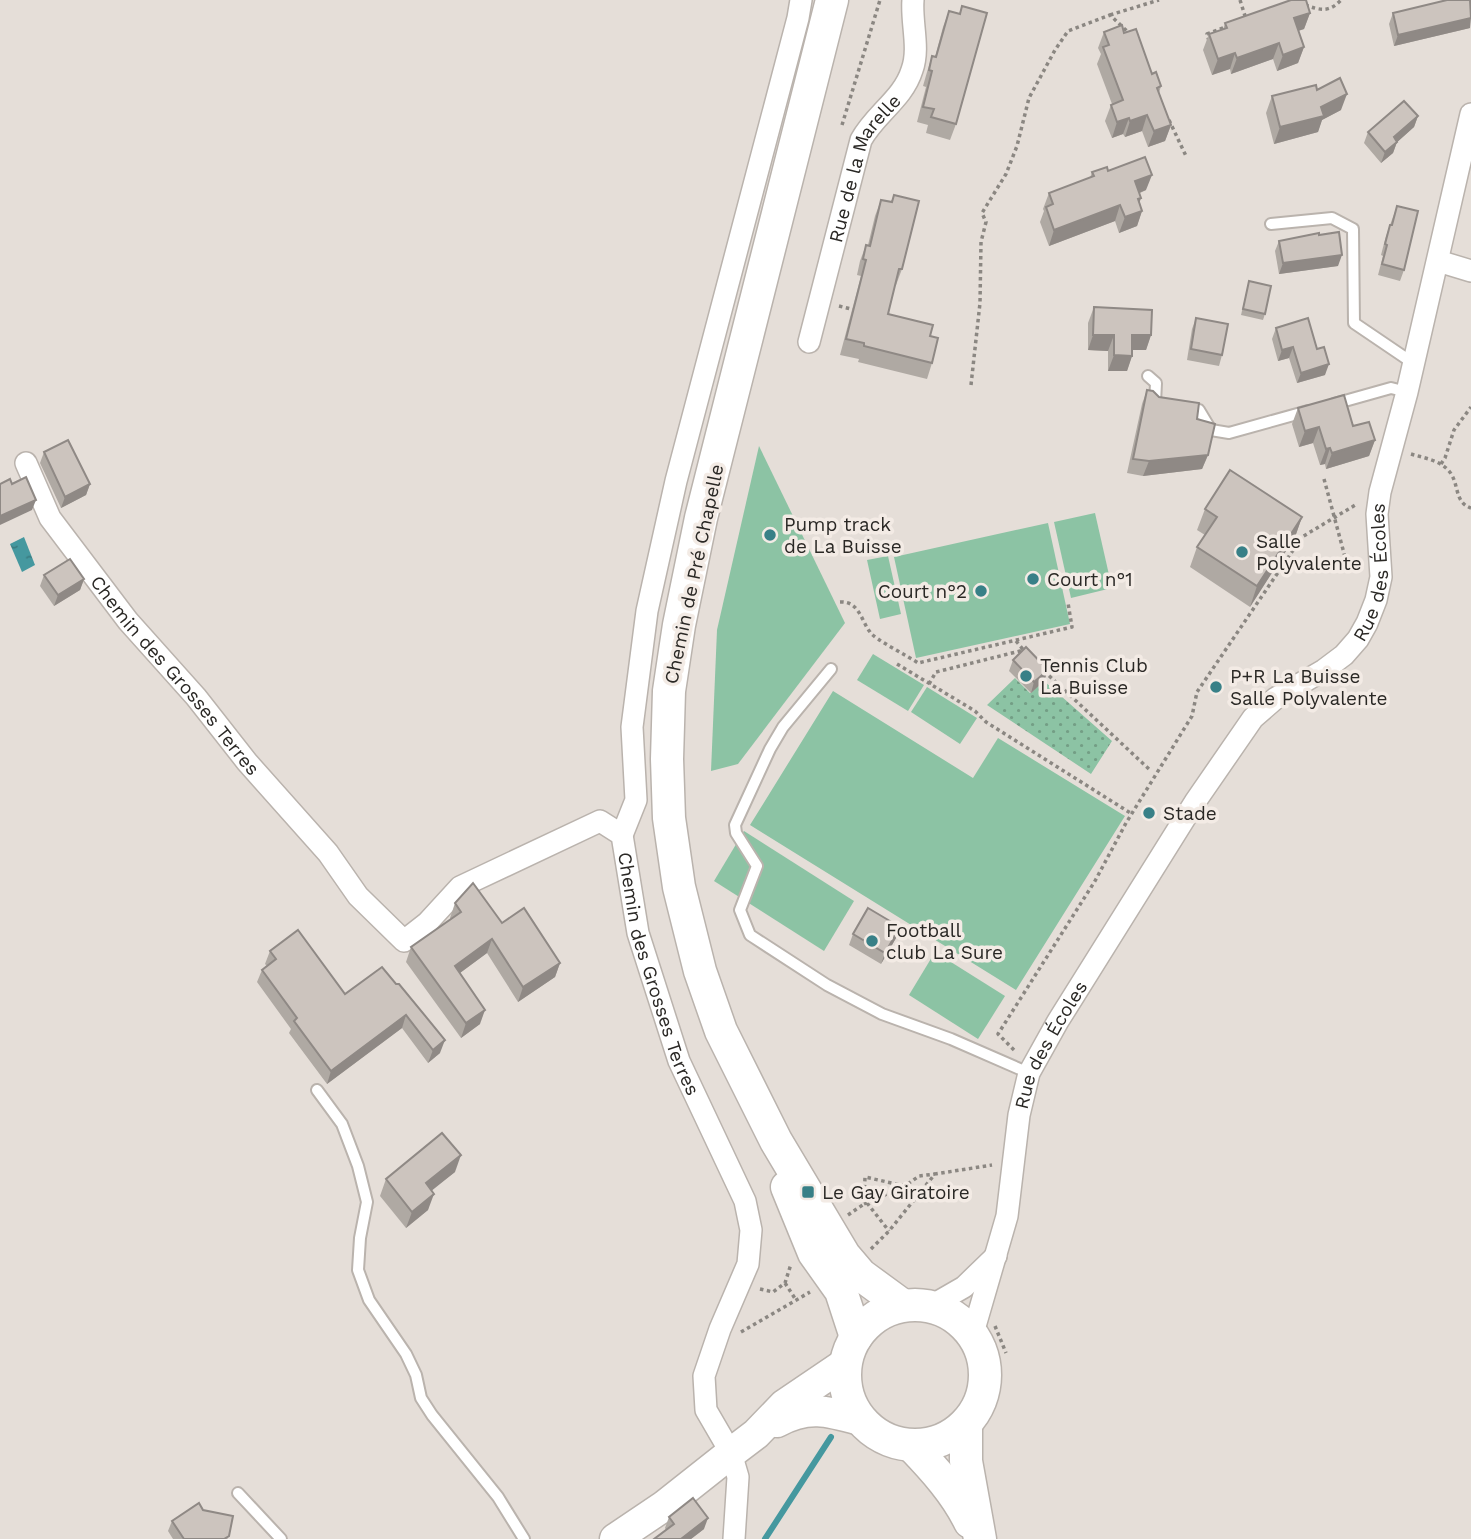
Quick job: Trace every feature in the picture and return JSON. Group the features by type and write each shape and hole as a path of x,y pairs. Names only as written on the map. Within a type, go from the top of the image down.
{"main road":[{"name":"Chemin de Pré Chapelle","path":"832,0 701,518 679,625 669,691 669,818 679,887 700,971 721,1031 776,1141 844,1255 861,1275 917,1306 954,1316 973,1334"},
{"name":"Chemin de Pré Chapelle","path":"776,1141 780,1166 799,1219 814,1253 841,1291 851,1350 845,1383 850,1402 860,1420"},
{"path":"851,1350 868,1322 884,1312 917,1306"},
{"path":"860,1420 875,1433 892,1442 912,1446 942,1441 966,1424 978,1407 985,1389 986,1369 982,1350 973,1334"},
{"path":"966,1424 966,1461 978,1539"},
{"path":"912,1446 959,1501 978,1539"}],"street":[{"path":"622,835 636,800 632,727 647,611 676,481 801,0"},
{"name":"Rue de la Marelle","path":"809,342 861,140 869,124 899,95 913,70 913,0"},
{"name":"Rue des Écoles","path":"973,1334 1007,1216 1019,1115 1020,1070 1058,1021 1188,814 1253,718 1276,698 1324,670 1358,639 1377,600 1381,577 1377,514 1380,492 1407,392 1471,114"},
{"path":"1438,261 1471,271"},
{"name":"Chemin des Grosses Terres","path":"26,463 50,518 128,621 328,853 358,895 404,941 427,923 460,887 600,821 622,835 638,933 679,1061 745,1201 751,1230 748,1264 704,1376 706,1410 731,1454 738,1477 734,1539"},
{"path":"917,1306 964,1287 998,1254"},
{"path":"615,1539 664,1506 731,1454 783,1405 851,1350"},
{"path":"755,1434 807,1410 829,1411 860,1420"}],"lane":[{"path":"1271,224 1332,218 1353,229 1354,323 1413,363"},
{"path":"1148,376 1156,383 1155,403 1199,410 1211,430 1229,433 1391,388 1407,392"},
{"path":"831,669 776,738 735,825 736,833 757,866 740,910 750,935 827,985 870,1008 951,1039 1020,1070"},
{"path":"317,1090 342,1124 358,1166 367,1202 360,1238 358,1270 369,1300 406,1354 416,1375 421,1398 432,1415 498,1497 524,1539"},
{"path":"238,1493 281,1539"}],"path":[{"path":"842,125 880,0"},
{"path":"971,385 980,303 981,242 986,222 982,213 1006,174 1017,146 1029,98 1068,31 1159,0"},
{"path":"1240,0 1246,19"},
{"path":"1298,4 1326,9 1333,8 1341,0"},
{"path":"1110,15 1136,41"},
{"path":"1212,47 1207,34 1257,15"},
{"path":"1164,110 1186,156"},
{"path":"820,301 856,310"},
{"path":"1441,464 1454,430 1471,407"},
{"path":"1392,450 1441,464 1452,474 1458,496 1464,506 1471,508"},
{"path":"1324,479 1348,568"},
{"path":"1020,1070 1014,1050 998,1034 1095,881 1192,716 1197,692 1302,537 1335,515 1380,492"},
{"path":"840,601 847,601 855,607 871,635 918,663 1072,627 1068,603"},
{"path":"1016,641 1032,659"},
{"path":"929,684 936,673 1024,650"},
{"path":"897,664 975,710 986,722 1132,814"},
{"path":"1041,667 1150,770"},
{"path":"846,1216 919,1176 995,1165"},
{"path":"864,1255 889,1231 935,1174"},
{"path":"889,1231 866,1204 865,1177 905,1186"},
{"path":"785,1283 796,1300"},
{"path":"713,1349 812,1290"}],"green space":[{"name":"Pump track de La Buisse","path":"759,446 845,623 738,764 711,771 717,630"},
{"path":"1095,513 1112,588 1071,598 1054,522"},
{"path":"1048,523 1070,624 916,658 894,557"},
{"path":"888,556 901,614 880,619 867,560"},
{"path":"873,654 924,685 908,711 857,680"},
{"path":"1015,678 1030,693 1044,681 1112,741 1091,774 987,705"},
{"path":"927,687 977,718 960,744 911,712"},
{"path":"833,691 973,778 998,738 1125,816 1016,990 750,825"},
{"path":"744,831 854,901 824,951 714,881"},
{"path":"935,952 1005,996 978,1039 909,995"}],"water":[{"path":"24,537 35,565 22,572 10,544"}],"building":[{"path":"1291,0 1306,0 1310,13 1294,18 1304,47 1283,55 1279,43 1237,58 1235,53 1218,59 1209,34 1227,28 1225,23"},
{"path":"1447,0 1470,0 1471,18 1398,35 1393,13"},
{"path":"962,6 987,13 956,124 931,117 934,109 923,107 932,71 929,70 932,56 936,57 949,11 960,14"},
{"path":"1122,25 1124,33 1136,29 1152,74 1156,72 1161,86 1157,88 1171,125 1154,131 1147,115 1117,122 1111,105 1123,100 1103,47 1109,45 1104,32"},
{"path":"1340,78 1347,94 1321,107 1324,116 1280,127 1272,96 1316,85 1317,90"},
{"path":"1404,101 1418,116 1394,137 1397,142 1385,152 1368,132"},
{"path":"1145,157 1152,175 1135,181 1142,211 1125,217 1120,205 1054,230 1046,207 1053,204 1049,193 1094,176 1092,172 1107,167 1108,171"},
{"path":"894,195 919,201 888,314 933,325 930,336 938,338 932,363 846,339 866,260 863,259 866,245 870,246 881,200 892,202"},
{"path":"1397,206 1418,211 1404,270 1382,264 1387,245 1385,244"},
{"path":"1339,232 1342,255 1283,263 1279,241"},
{"path":"1249,281 1271,286 1265,314 1243,309"},
{"path":"1094,307 1152,310 1151,335 1132,335 1132,356 1114,355 1114,335 1093,335"},
{"path":"1196,318 1228,324 1222,355 1191,349"},
{"path":"1308,318 1317,349 1324,347 1329,364 1301,373 1293,347 1282,350 1276,328"},
{"path":"1147,390 1153,391 1159,397 1199,403 1197,419 1215,424 1208,455 1149,461 1133,459"},
{"path":"1344,395 1353,426 1369,422 1375,440 1332,453 1330,448 1326,449 1319,427 1305,431 1298,408"},
{"path":"68,440 90,484 65,497 44,452"},
{"name":"Salle Polyvalente","path":"1230,470 1302,517 1257,586 1197,547 1217,517 1205,509"},
{"path":"26,477 36,500 0,516 0,484 10,479 12,484"},
{"path":"70,559 84,579 58,595 44,575"},
{"path":"1026,647 1048,670 1034,682 1013,660"},
{"path":"473,883 502,923 524,908 560,963 523,987 492,939 455,966 485,1010 466,1023 411,947 461,912 455,903"},
{"path":"868,908 900,927 885,953 853,934"},
{"path":"298,930 345,994 382,967 445,1040 433,1050 406,1015 331,1071 294,1021 297,1018 262,970 276,959 270,951"},
{"path":"442,1133 461,1155 426,1183 434,1194 412,1212 386,1179"},
{"path":"693,1498 708,1518 681,1539 654,1539 674,1524 669,1517"},
{"path":"199,1503 203,1510 233,1516 229,1536 224,1539 184,1539 172,1521"}],"waterway":[{"path":"765,1539 831,1437"}],"place":[{"name":"Pump track de La Buisse","path":"770,535"},
{"name":"Salle Polyvalente","path":"1242,552"},
{"name":"Court n°1","path":"1033,579"},
{"name":"Court n°2","path":"981,591"},
{"name":"Tennis Club La Buisse","path":"1026,676"},
{"name":"P+R La Buisse Salle Polyvalente","path":"1216,687"},
{"name":"Stade","path":"1149,813"},
{"name":"Football club La Sure","path":"872,941"},
{"name":"Le Gay Giratoire","path":"808,1192"}]}
